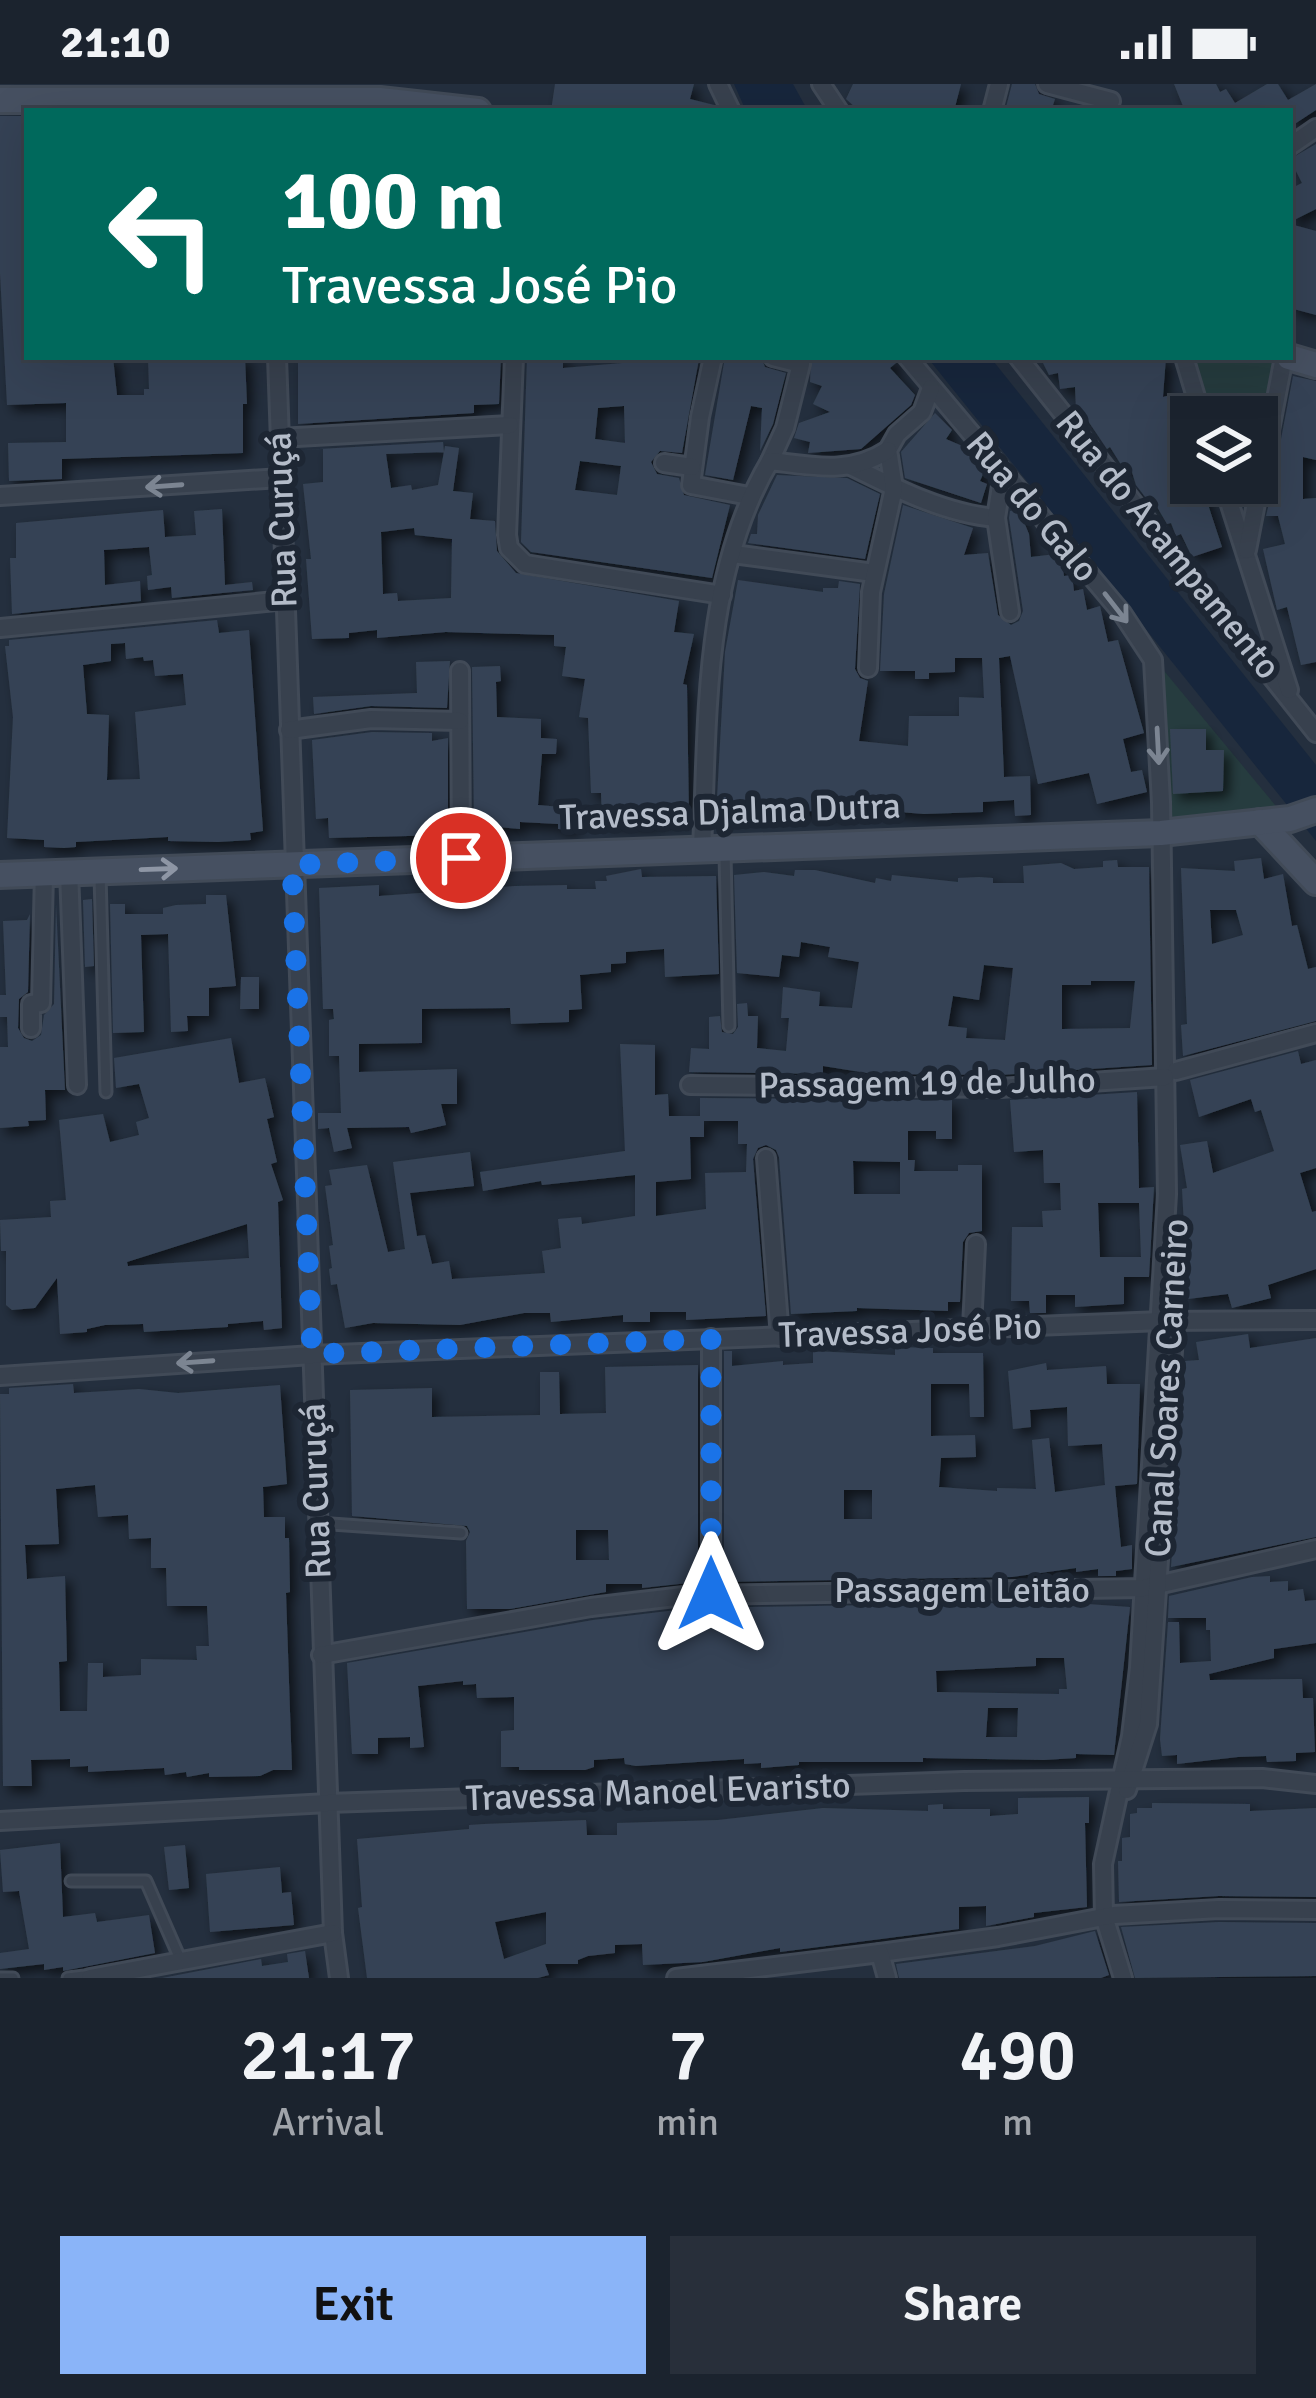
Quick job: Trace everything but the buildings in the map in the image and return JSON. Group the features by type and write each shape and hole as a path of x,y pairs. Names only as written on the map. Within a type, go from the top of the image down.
{"street":[{"path":"1047,84 1111,101"},
{"path":"0,100 262,97 380,100 451,108"},
{"name":"Rua Curuçá","path":"277,360 321,1655 339,1978"},
{"path":"514,360 509,548 525,564 722,595"},
{"path":"712,360 691,485 749,496"},
{"path":"713,849 711,662 722,595 749,496 784,428 801,364 785,360"},
{"name":"Rua do Galo","path":"909,360 1121,613 1153,660"},
{"name":"Rua do Acampamento","path":"1020,360 1316,733"},
{"path":"1185,360 1196,396"},
{"path":"1245,557 1285,360"},
{"path":"770,461 842,469 869,462 888,450 897,434 922,412 931,388"},
{"path":"279,438 510,425"},
{"path":"868,668 874,573 895,488 888,450"},
{"path":"664,463 692,467"},
{"path":"850,466 971,516 997,518"},
{"path":"1003,473 997,518 1010,612"},
{"path":"0,496 281,478"},
{"path":"1229,504 1293,703"},
{"path":"734,554 874,573"},
{"path":"0,628 286,600"},
{"name":"Canal Soares Carneiro","path":"1123,1978 1109,1916 1115,1828 1150,1587 1168,1321 1167,832 1153,660"},
{"path":"460,671 461,858"},
{"path":"289,730 371,719 460,721"},
{"name":"Travessa Djalma Dutra","path":"0,875 1167,832 1290,819 1316,810"},
{"path":"1260,822 1316,882"},
{"path":"31,1028 31,1004 41,1003 56,872"},
{"path":"56,872 77,1085"},
{"name":"Passagem 19 de Julho","path":"690,1085 1000,1088 1170,1074 1316,1033"},
{"path":"766,1158 780,1337"},
{"path":"972,1328 976,1244"},
{"name":"Travessa José Pio","path":"0,1376 312,1354 1168,1321 1316,1320"},
{"path":"711,1339 711,1594"},
{"name":"Passagem Leitão","path":"321,1655 591,1607 711,1594 1150,1587 1316,1549"},
{"name":"Travessa Manoel Evaristo","path":"0,1821 328,1804 1125,1779 1262,1778 1316,1784"},
{"path":"0,1806 0,1821"},
{"path":"676,1978 998,1937 1109,1916 1219,1909 1315,1910"},
{"path":"90,1978 333,1933"},
{"path":"880,1953 887,1978"}],"lane":[{"path":"713,849 729,1026"},
{"path":"100,870 106,1092"},
{"path":"317,1523 460,1533"},
{"path":"71,1881 146,1881 182,1961"},
{"path":"68,1978 148,1968"},
{"path":"0,1978 13,1978"}],"green space":[{"path":"1185,360 1276,360 1270,396 1196,396"},
{"path":"1160,666 1285,817 1160,836"}],"water":[{"path":"734,84 793,84 806,108 745,108"},
{"path":"929,360 992,360 1316,765 1316,841"}],"route":[{"path":"461,858 292,865 312,1354 711,1339 711,1594"}]}
